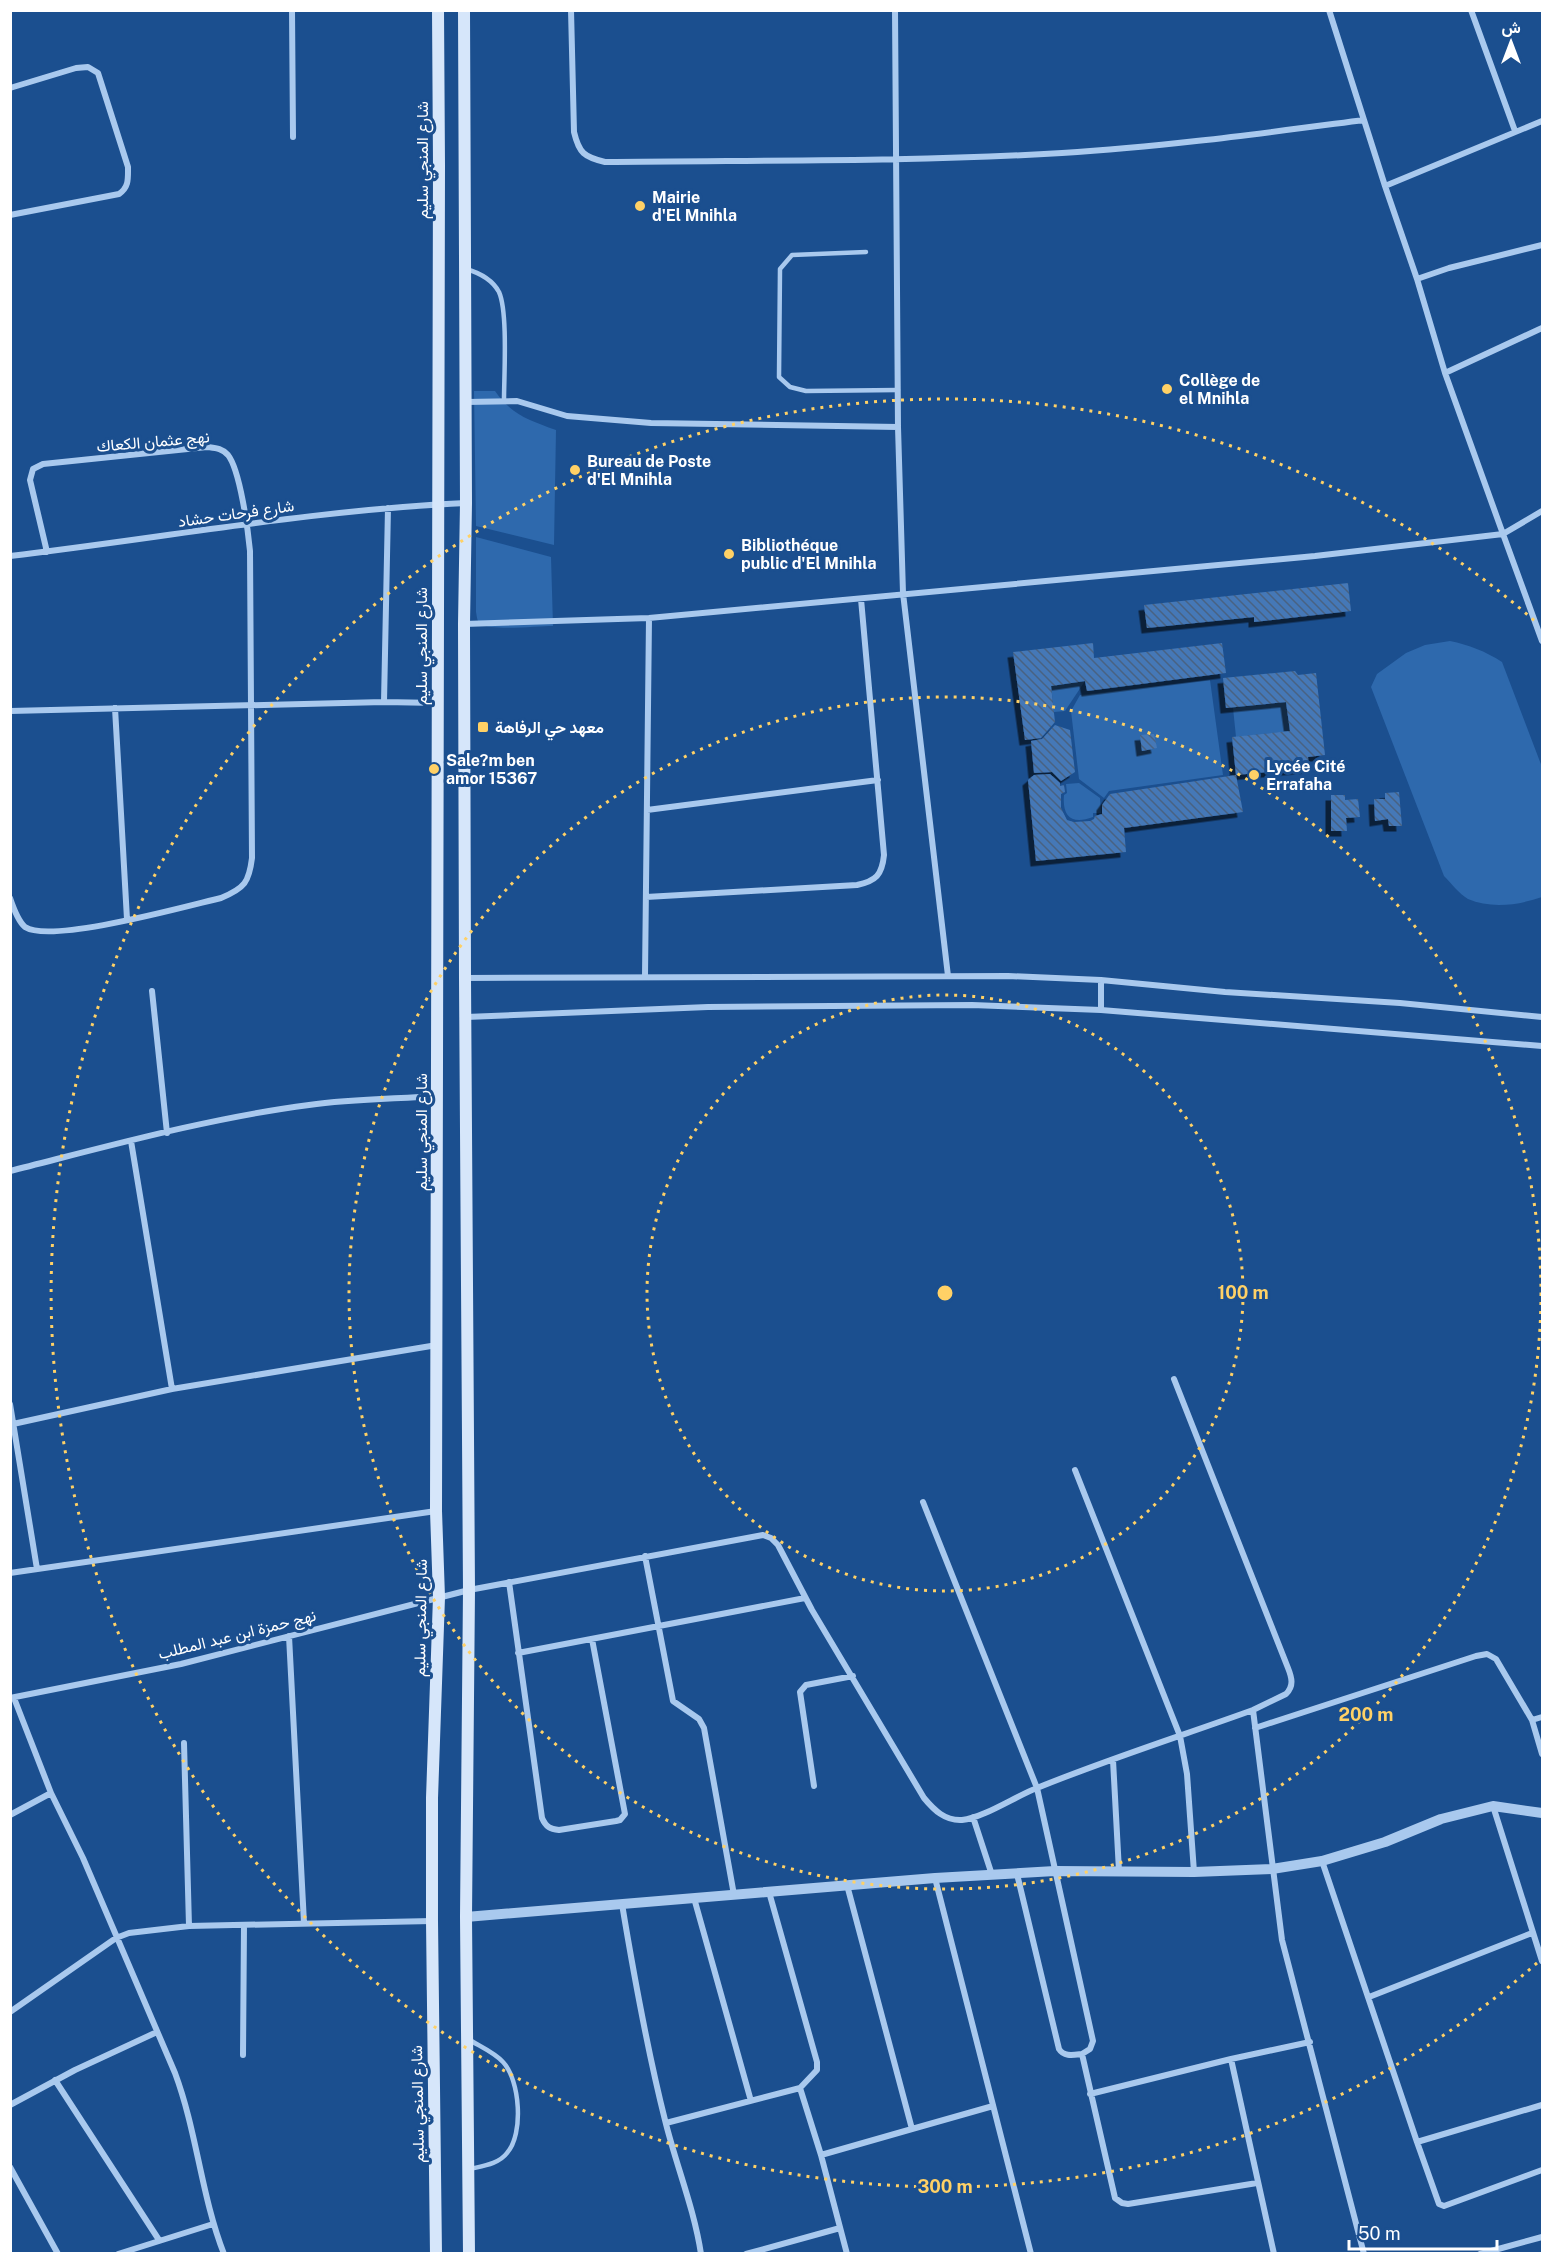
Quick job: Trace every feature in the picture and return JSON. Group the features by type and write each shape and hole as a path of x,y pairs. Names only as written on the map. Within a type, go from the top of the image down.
{"main road":[{"name":"شارع المنجي سليم","path":"436,2253 432,1798 439,1597 436,1511 438,10"},
{"path":"464,10 465,978 469,1590 466,1917 469,2253"}],"street":[{"path":"292,10 293,137"},
{"path":"571,10 573,126 577,146 587,158 605,162 897,159 1062,153 1159,145 1364,120"},
{"path":"895,10 898,427 903,593 948,976"},
{"path":"1329,10 1384,186 1417,279 1445,373 1542,641"},
{"path":"1471,10 1515,131"},
{"path":"10,88 76,68 88,67 98,73 128,167 128,182 125,190 119,194 10,215"},
{"path":"1384,186 1542,121"},
{"path":"1417,279 1449,268 1542,245"},
{"path":"1445,373 1542,328"},
{"path":"465,402 517,401 567,416 609,420 898,427"},
{"name":"نهج عثمان الكعاك","path":"47,552 30,475 33,469 44,464 207,447 222,449 229,456 233,466 248,524"},
{"name":"شارع فرحات حشاد","path":"10,556 248,524 388,508 466,503"},
{"path":"384,702 388,508"},
{"path":"464,624 649,618 1315,556 1503,534 1542,511"},
{"path":"10,898 24,926 39,932 59,932 221,898 236,892 244,885 249,875 252,858 250,704 252,585 248,524"},
{"path":"646,897 869,883 879,876 884,861 861,598"},
{"path":"645,976 649,618"},
{"path":"10,711 250,704 437,703"},
{"path":"115,708 128,919"},
{"path":"647,810 878,780"},
{"path":"465,978 948,976 1101,980 1225,992 1400,1003 1542,1017"},
{"path":"1101,980 1101,1010"},
{"path":"152,991 166,1133"},
{"path":"466,1017 719,1007 972,1005 1101,1010 1542,1046"},
{"path":"10,1171 166,1133 310,1105 438,1096"},
{"path":"131,1141 172,1389"},
{"path":"13,1424 172,1389 438,1345"},
{"path":"992,1875 973,1817 1037,1788 1253,1710 1286,1694 1292,1684 1291,1676 1174,1378"},
{"path":"10,1404 37,1569"},
{"path":"1075,1470 1180,1737 1187,1774 1194,1872"},
{"path":"923,1502 1037,1788 1093,2041 1090,2049 1082,2054 1069,2055 1059,2049 1017,1874"},
{"path":"10,1573 436,1511"},
{"name":"نهج حمزة ابن عبد المطلب","path":"12,1698 181,1664 469,1590 764,1535 778,1545 805,1598 924,1798 934,1810 944,1816 960,1820 973,1817"},
{"path":"645,1556 673,1701 699,1719 704,1728 734,1895"},
{"path":"509,1582 544,1824 559,1830 616,1821 624,1816 625,1810 592,1639"},
{"path":"518,1653 805,1598"},
{"path":"289,1636 304,1923"},
{"path":"1255,1728 1487,1654 1496,1659 1532,1720 1542,1754"},
{"path":"814,1786 800,1692 806,1685 852,1676"},
{"path":"12,1698 51,1793 82,1858 185,2099 213,2224 225,2253"},
{"path":"1253,1710 1284,1950 1364,2253"},
{"path":"1532,1720 1542,1717"},
{"path":"184,1743 189,1926"},
{"path":"1113,1760 1119,1871"},
{"path":"10,1815 51,1793"},
{"path":"466,1917 935,1878 1055,1871 1194,1872 1272,1869 1322,1861 1385,1842 1441,1819 1493,1806 1542,1813"},
{"path":"1493,1806 1542,1961"},
{"path":"1322,1861 1439,2204 1444,2206 1542,2170"},
{"path":"935,1878 1031,2253"},
{"path":"848,1885 912,2129"},
{"path":"666,2123 800,2088 817,2070 817,2062 769,1892"},
{"path":"694,1898 752,2101"},
{"path":"622,1904 645,2036 666,2123 689,2200 700,2253"},
{"path":"12,2008 116,1938 129,1933 189,1926 432,1921"},
{"path":"243,2055 244,1925"},
{"path":"1369,1997 1532,1933"},
{"path":"10,2105 55,2080 157,2032"},
{"path":"1090,2094 1310,2042"},
{"path":"1082,2054 1115,2198 1128,2204 1257,2183"},
{"path":"1231,2059 1274,2253"},
{"path":"55,2080 159,2240"},
{"path":"800,2088 821,2155 847,2253"},
{"path":"821,2155 993,2106"},
{"path":"1417,2142 1542,2106"},
{"path":"10,2167 58,2253"},
{"path":"118,2253 213,2224"},
{"path":"746,2253 840,2228"},
{"path":"1480,2253 1542,2237"}],"lane":[{"path":"866,252 792,255 780,269 779,377 789,387 806,392 898,390"},
{"path":"466,269 476,272 493,283 502,301 504,400"},
{"path":"467,2039 503,2061 511,2074 518,2120 516,2140 506,2155 490,2164 467,2170"}],"shaded area":[{"path":"474,391 495,391 508,406 529,420 556,430 554,545 476,526"},
{"path":"476,537 551,557 553,626 495,627 479,622 476,612"},
{"path":"1450,641 1477,649 1502,662 1542,767 1542,897 1505,905 1486,904 1465,897 1444,876 1371,687 1377,674 1406,653 1425,645"},
{"path":"1210,680 1223,775 1109,791 1104,798 1079,779 1071,711 1080,695"},
{"path":"1085,681 1065,711 1054,712 1051,686"},
{"path":"1286,702 1290,731 1236,737 1233,708"},
{"path":"1079,783 1100,798 1101,813 1093,813 1093,817 1079,820 1067,814 1064,803 1064,795 1067,793 1066,784"}],"building":[{"path":"1348,583 1351,611 1254,622 1254,617 1147,628 1144,605"},
{"path":"1093,643 1094,658 1222,643 1226,673 1087,691 1085,681 1051,686 1055,722 1041,738 1025,740 1013,652"},
{"path":"1295,671 1298,675 1316,673 1325,755 1308,757 1309,768 1236,775 1232,737 1290,731 1286,702 1226,708 1223,678"},
{"path":"1055,725 1070,730 1075,772 1061,781 1052,772 1034,773 1031,741 1042,739"},
{"path":"1154,734 1157,748 1142,751 1140,735"},
{"path":"1050,774 1060,783 1060,786 1064,785 1065,792 1061,794 1061,808 1067,820 1074,822 1090,821 1102,814 1102,805 1110,794 1236,775 1243,812 1124,828 1126,852 1036,861 1028,780 1034,775"},
{"path":"1399,792 1402,826 1389,826 1388,819 1375,821 1374,799 1385,799 1385,793"},
{"path":"1331,795 1345,795 1345,800 1358,799 1360,817 1346,818 1347,831 1331,831"}],"place":[{"name":"Mairie d'El Mnihla","path":"640,206"},
{"name":"Collège de el Mnihla","path":"1167,389"},
{"name":"Bureau de Poste d'El Mnihla","path":"575,470"},
{"name":"Bibliothéque public d'El Mnihla","path":"729,554"},
{"name":"معهد حي الرفاهة","path":"483,727"},
{"name":"Sale?m ben amor 15367","path":"434,769"},
{"name":"Lycée Cité Errafaha","path":"1254,775"}]}
